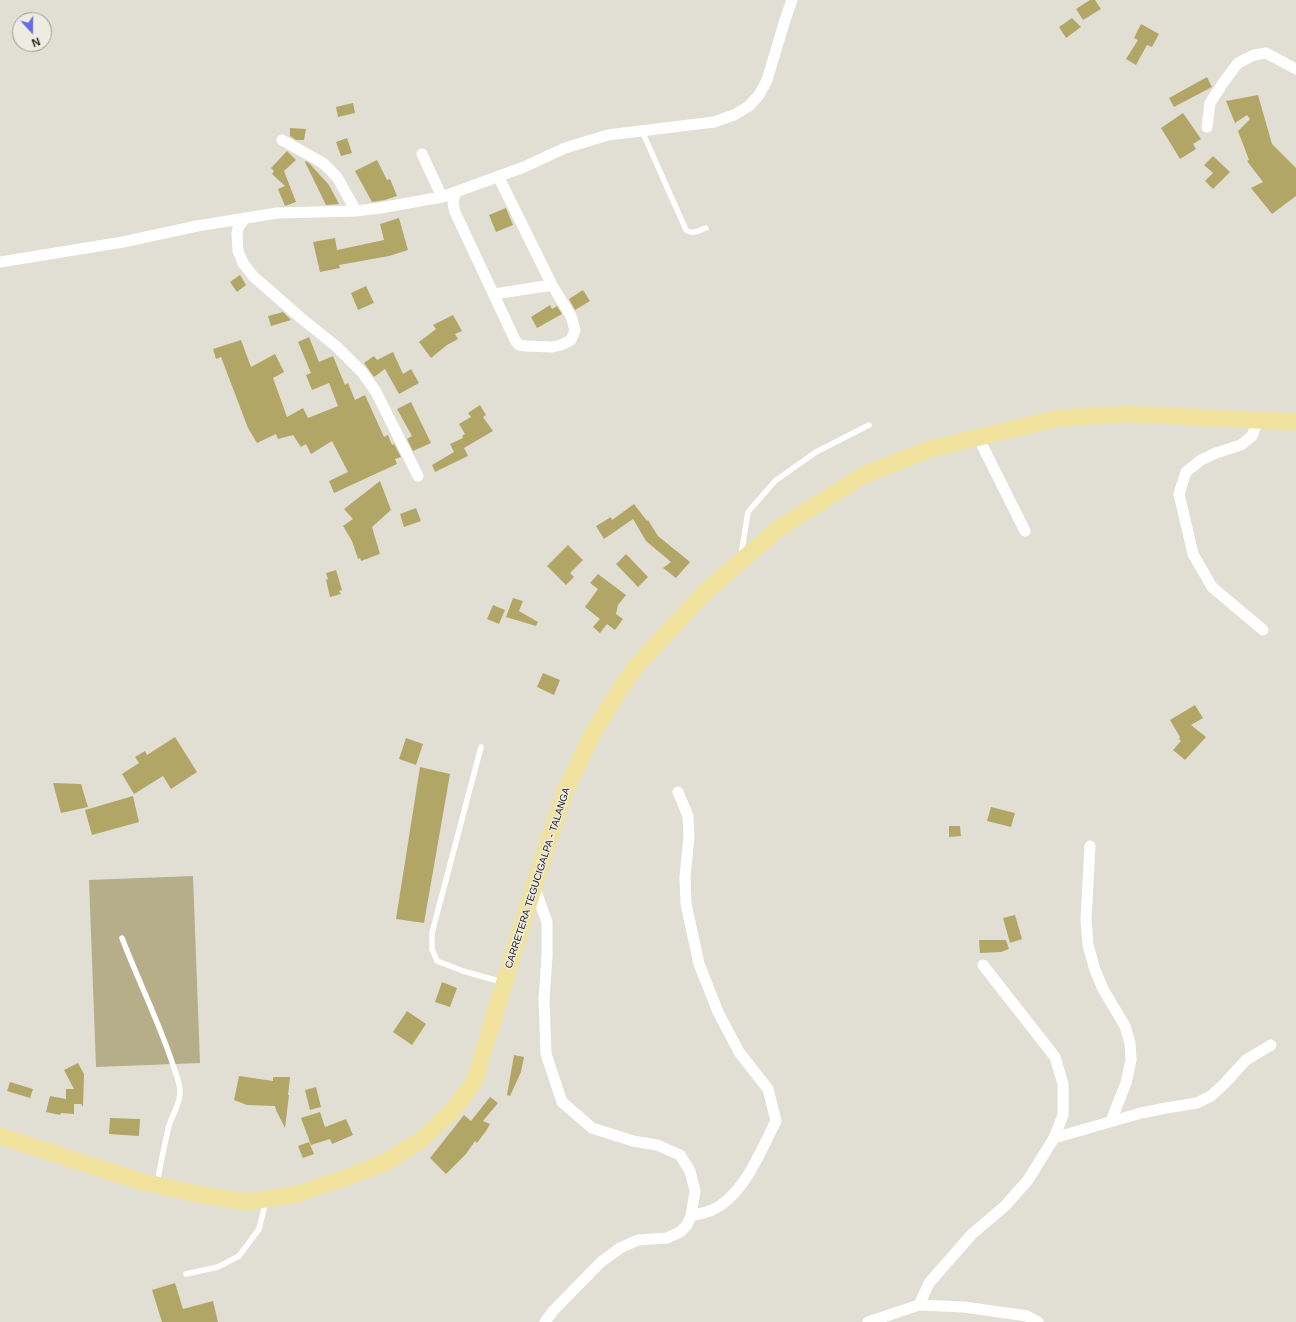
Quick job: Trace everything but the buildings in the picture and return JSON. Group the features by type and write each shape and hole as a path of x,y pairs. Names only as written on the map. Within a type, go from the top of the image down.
{"main road":[{"name":"CARRETERA TEGUCIGALPA - TALANGA","path":"0,1136 139,1181 192,1193 247,1202 297,1194 386,1162 421,1140 453,1110 474,1082 534,886 566,791 595,729 632,671 704,593 778,529 864,475 930,449 1059,418 1129,414 1296,422"}],"street":[{"path":"0,262 123,242 197,226 277,213 356,211 442,197 524,167 565,148 608,135 714,122 734,115 749,106 759,95 767,80 792,0"},
{"path":"1207,127 1210,103 1238,63 1254,55 1266,53 1296,69"},
{"path":"282,140 323,163 337,177 356,211"},
{"path":"422,154 442,197"},
{"path":"455,193 453,203 455,212 515,340 519,345 532,347 552,347 561,345 571,340 575,330 571,316 552,285 498,176"},
{"path":"245,218 238,228 237,234 238,251 243,263 254,276 337,347 362,372 376,392 418,476"},
{"path":"494,294 552,285"},
{"path":"1258,420 1252,436 1241,445 1216,453 1201,460 1186,472 1179,494 1193,554 1212,587 1263,630"},
{"path":"978,437 1025,531"},
{"path":"678,792 688,816 689,836 685,877 686,904 699,964 718,1012 739,1052 768,1089 776,1121 752,1170 732,1196 713,1210 691,1216"},
{"path":"1090,846 1086,920 1088,945 1095,970 1103,989 1125,1026 1130,1044 1131,1060 1126,1083 1111,1122"},
{"path":"534,886 547,922 548,956 544,999 546,1054 562,1102 592,1128 633,1141 657,1145 680,1155 690,1171 694,1191 691,1216 687,1225 680,1232 667,1238 638,1240 620,1248 601,1262 553,1311 545,1322"},
{"path":"919,1305 929,1283 972,1234 1004,1206 1028,1180 1054,1138 1063,1115 1063,1084 1055,1057 983,965"},
{"path":"1054,1138 1160,1109 1197,1103 1211,1096 1246,1060 1271,1045"},
{"path":"868,1322 919,1305 964,1307 1027,1316 1038,1322"}],"lane":[{"path":"641,130 686,230 688,232 694,232 706,228"},
{"path":"740,561 748,512 775,481 816,452 869,425"},
{"path":"481,748 432,933 432,949 437,961 463,971 504,983"},
{"path":"122,938 134,970 149,1001 179,1078 180,1085 180,1094 170,1125 156,1185"},
{"path":"186,1274 218,1267 239,1256 259,1229 267,1198"}],"shaded area":[{"path":"193,876 200,1063 96,1067 89,880"}]}
